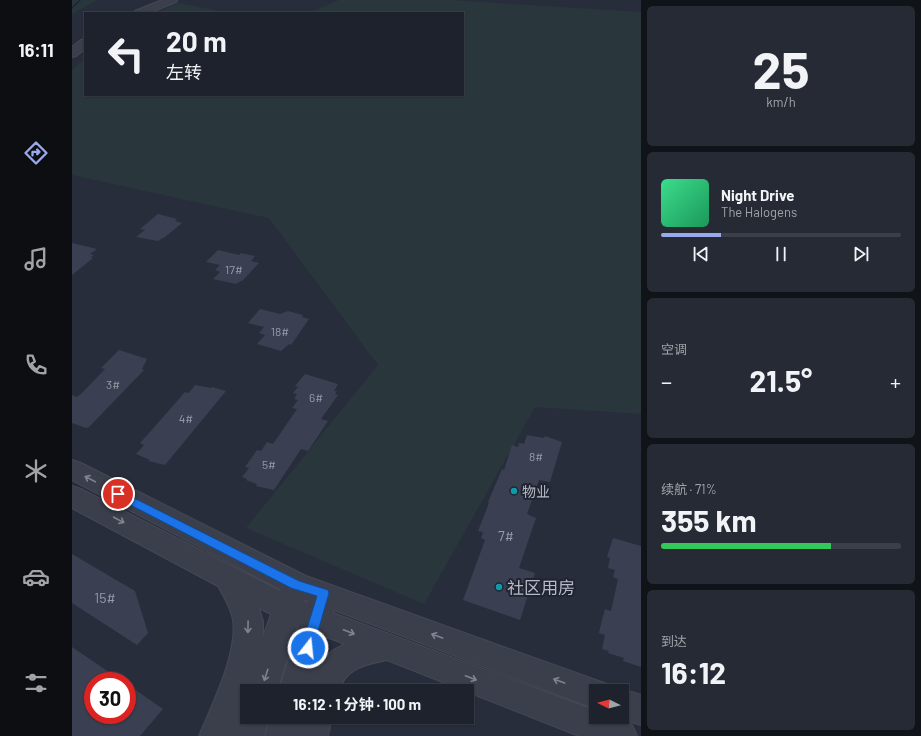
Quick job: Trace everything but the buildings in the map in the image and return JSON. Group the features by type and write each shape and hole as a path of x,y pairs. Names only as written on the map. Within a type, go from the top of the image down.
{"street":[{"path":"142,12 172,0"},
{"path":"72,53 84,44"},
{"path":"72,469 292,596"},
{"path":"72,496 229,579 292,596 589,692"},
{"path":"216,736 247,652 249,622 244,604 229,579"},
{"path":"263,684 292,596"},
{"path":"320,606 387,647 620,736"},
{"path":"297,684 320,606"},
{"path":"325,684 338,666 352,655 387,647"},
{"path":"629,706 641,710"},
{"path":"247,736 251,724"},
{"path":"282,736 286,724"},
{"path":"311,736 314,724"}],"shaded area":[{"path":"72,0 97,0 72,14"},
{"path":"339,0 450,0 641,12 641,414 535,407 424,604 246,528 378,365 269,218 72,175 72,70 84,59 84,96 464,96 464,12 310,12"},
{"path":"178,3 225,12 158,12"}],"waterway":[{"path":"72,8 80,0"}],"place":[{"name":"物业","path":"514,491"},
{"name":"社区用房","path":"499,587"}],"route":[{"path":"118,494 296,584 323,593 308,648"}]}
